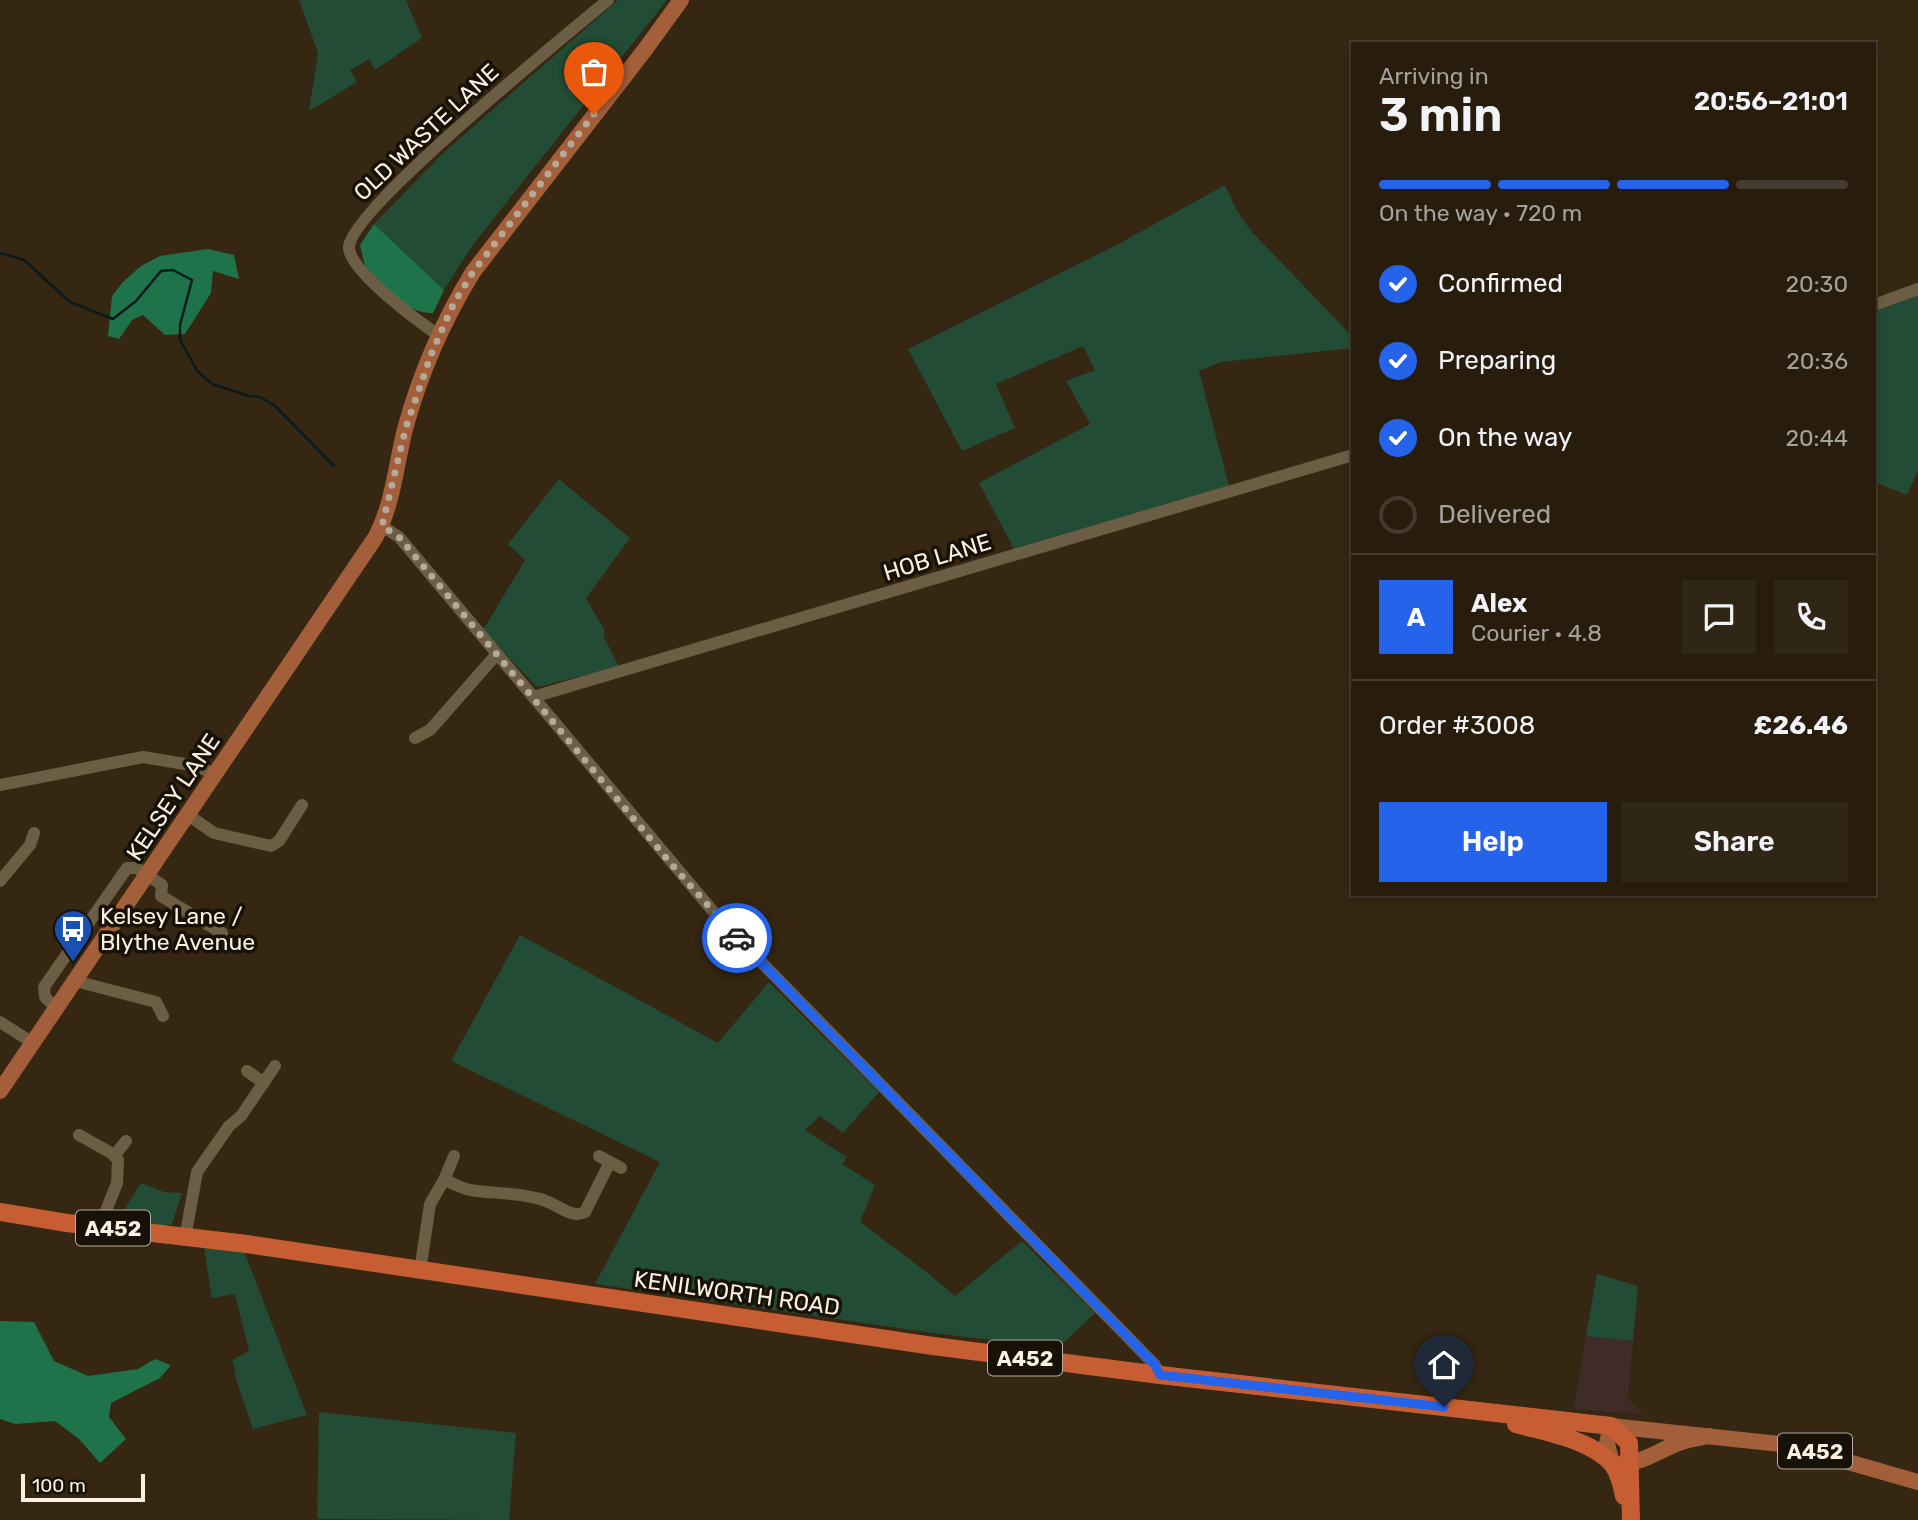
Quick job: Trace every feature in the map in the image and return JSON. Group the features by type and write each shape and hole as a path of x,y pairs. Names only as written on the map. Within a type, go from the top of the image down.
{"highway":[{"name":"KENILWORTH ROAD","path":"0,1212 247,1244 933,1346 1469,1410"},
{"name":"A452","path":"1469,1410 1611,1426"},
{"name":"A452","path":"1469,1410 1564,1437 1621,1464"},
{"path":"1611,1426 1629,1443 1621,1464 1630,1520"},
{"path":"1621,1464 1631,1484 1630,1520"}],"main road":[{"path":"382,526 406,427 438,335 473,272 681,0"},
{"name":"KELSEY LANE","path":"0,1091 148,876 382,526"},
{"name":"A452","path":"1611,1426 1808,1449 1918,1482"},
{"name":"A452","path":"1658,1454 1686,1441 1709,1436"},
{"path":"1621,1464 1658,1454"},
{"path":"1631,1484 1638,1469 1658,1454"}],"street":[{"name":"OLD WASTE LANE","path":"438,335 419,322 361,271 349,251 352,234 383,197 477,110 608,0"},
{"path":"1876,304 1918,289"},
{"name":"HOB LANE","path":"533,697 1351,456"},
{"path":"382,526 399,537 722,922 1155,1365 1160,1375"},
{"path":"415,738 434,734 496,655"},
{"path":"0,785 143,757 197,766 216,775"},
{"path":"188,816 214,834 271,846 279,841 298,811 282,809"},
{"path":"0,881 30,845 34,833"},
{"path":"56,1009 45,997 44,987 114,884 122,873 131,867 137,868 162,885 161,896 222,933"},
{"path":"200,936 208,924"},
{"path":"75,981 156,1002 163,1016"},
{"path":"0,1022 33,1043"},
{"path":"185,1238 197,1172 229,1126 242,1116 275,1066"},
{"path":"247,1071 264,1083"},
{"path":"79,1135 114,1156 119,1165 117,1183 100,1226"},
{"path":"114,1156 126,1142"},
{"path":"420,1271 430,1204 454,1156"},
{"path":"444,1180 468,1189 507,1192 543,1199 572,1214 580,1214 585,1212 610,1162"}],"shaded area":[{"path":"1586,1336 1633,1341 1628,1399 1644,1414 1574,1409"}],"green space":[{"path":"299,0 406,0 422,38 375,70 369,59 350,70 357,82 309,111 318,53"},
{"path":"618,0 667,0 472,246 444,290 374,224 442,154"},
{"path":"1225,185 1237,211 1252,232 1351,335 1351,348 1221,362 1199,371 1229,486 1014,549 979,483 1090,424 1066,381 1095,370 1083,346 996,384 1015,428 962,451 908,349 1115,246"},
{"path":"374,224 444,290 433,313 415,309 395,298 371,275 365,265 360,245"},
{"path":"208,249 234,255 239,279 213,271 211,293 185,334 165,335 143,315 132,320 119,339 108,336 112,296 141,266 160,256"},
{"path":"1918,295 1918,471 1907,495 1876,483 1876,311"},
{"path":"559,479 630,538 586,598 604,629 604,637 619,667 537,687 483,630 525,560 508,544"},
{"path":"520,935 718,1043 769,982 879,1092 843,1133 820,1116 805,1130 847,1157 842,1164 875,1185 860,1222 955,1296 1022,1241 1095,1313 1058,1348 933,1333 595,1284 660,1162 451,1061"},
{"path":"141,1183 164,1192 182,1193 172,1224 162,1227 117,1221"},
{"path":"204,1248 244,1251 307,1415 253,1429 232,1360 249,1351 235,1294 212,1298"},
{"path":"1597,1274 1638,1286 1633,1341 1586,1336"},
{"path":"0,1321 34,1322 54,1361 88,1376 138,1369 155,1359 171,1365 160,1378 111,1403 109,1417 126,1439 100,1463 79,1439 55,1421 15,1424 0,1419"},
{"path":"319,1412 516,1433 509,1520 317,1519"}],"waterway":[{"path":"0,253 24,260 70,302 113,319 136,301 161,271 173,270 192,280 180,325 180,340 198,372 212,384 260,397 275,406 334,466"}],"way so far":[{"path":"594,114 473,272 454,303 438,335 406,427 382,526 399,537 673,866 737,938"}],"place":[{"name":"Kelsey Lane / Blythe Avenue","path":"73,963"}],"route":[{"path":"737,938 1155,1365 1160,1375 1444,1407"}]}
